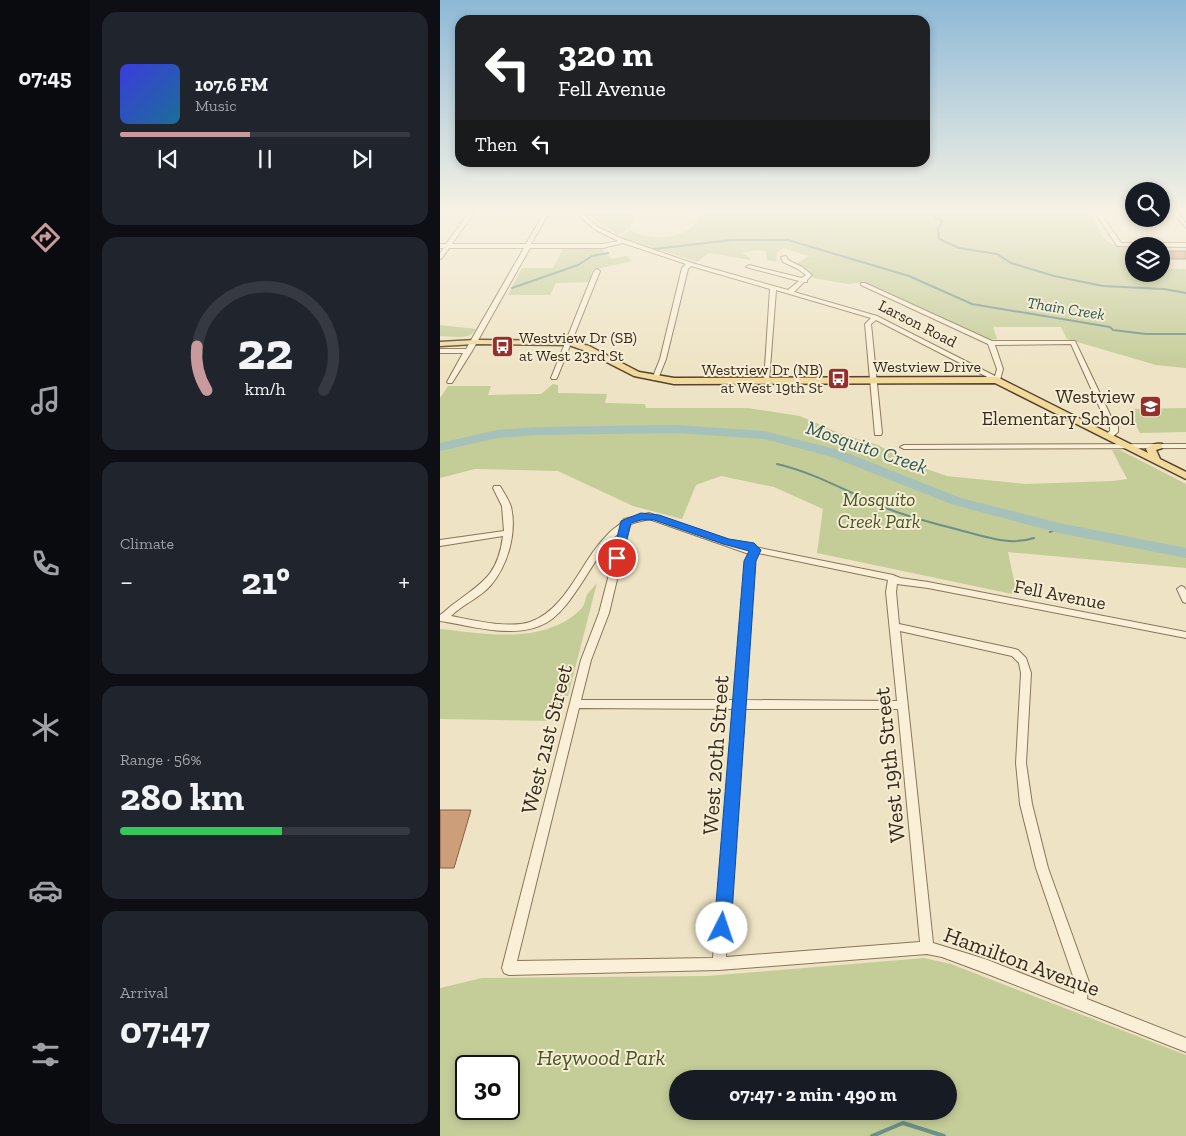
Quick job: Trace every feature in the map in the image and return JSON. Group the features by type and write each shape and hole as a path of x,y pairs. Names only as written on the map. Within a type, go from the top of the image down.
{"main road":[{"name":"Westview Drive","path":"440,339 475,342"},
{"name":"Westview Drive","path":"440,344 475,342 569,343 586,348 637,374 685,382 997,380"},
{"name":"Larson Road","path":"997,380 1186,476"},
{"path":"1156,461 1151,451 1159,446"}],"street":[{"path":"450,382 475,342 518,264"},
{"path":"655,378 664,358 685,268 690,264"},
{"name":"Larson Road","path":"690,264 875,316 997,380"},
{"path":"790,292 808,278 807,273 791,264"},
{"path":"749,267 805,281"},
{"path":"554,378 597,271"},
{"path":"863,284 991,343 1073,342 1111,424 1114,426 1114,432 1108,436"},
{"path":"766,381 773,287"},
{"path":"875,316 868,324 878,433"},
{"path":"991,343 1000,369 997,380"},
{"path":"440,351 469,351"},
{"path":"1098,431 1111,424"},
{"path":"904,447 1186,446"},
{"path":"442,618 452,608 490,582 503,557 507,508 497,488"},
{"name":"Fell Avenue","path":"627,521 641,516 655,517 727,542 736,548 755,550 893,578 898,581 928,585 1186,635"},
{"path":"442,618 519,627 538,623 558,608 617,529 627,521"},
{"name":"West 21st Street","path":"508,968 586,660 604,613 627,521"},
{"path":"440,543 506,533"},
{"name":"West 20th Street","path":"720,964 750,561 755,550"},
{"name":"West 19th Street","path":"893,578 891,592 926,948"},
{"path":"1181,589 1186,600"},
{"path":"895,627 1015,653 1023,661 1026,673 1021,763 1026,804 1042,868 1082,982 1080,1003"},
{"path":"575,704 903,704"},
{"name":"Hamilton Avenue","path":"508,968 720,964 926,948 942,951 985,966 1108,1016 1186,1045"}],"green space":[{"path":"555,264 619,264 592,270 591,282 556,283 550,295 508,295 522,268 553,268"},
{"path":"796,264 1125,264 1125,282 1170,282 1170,269 1186,269 1186,368 1156,365 1067,339 1061,327 993,327 997,339 987,340 863,282 848,284 813,278 809,271"},
{"path":"440,325 476,329 470,335 465,336 440,336"},
{"name":"Mosquito Creek Park","path":"553,384 558,385 558,393 607,394 605,403 645,404 646,408 748,408 800,416 841,434 878,445 912,464 947,476 1025,484 1127,479 1112,450 1120,450 1186,484 1186,568 1008,552 1017,595 817,553 823,509 774,487 721,476 696,485 682,519 633,506 558,471 475,469 440,478 440,398 448,386 491,386 488,395 541,394"},
{"path":"1186,408 1186,432 1140,433 1128,409"},
{"path":"597,583 568,696 560,696 553,721 440,719 440,629 476,633 514,634 550,628 566,620 581,609 587,595"},
{"name":"Heywood Park","path":"924,958 951,964 1186,1055 1186,1136 440,1136 440,988 482,978 707,976"}],"building":[{"path":"440,810 471,810 454,868 440,868"}],"waterway":[{"name":"Thain Creek","path":"512,288 580,264"},
{"name":"Thain Creek","path":"869,264 909,276 972,304 1110,327 1113,330 1146,334 1186,334"},
{"path":"1014,264 1054,276 1103,286 1164,289 1186,293"},
{"name":"Mosquito Creek","path":"440,447 497,434 538,431 677,429 764,435 837,454 956,501 1059,528 1186,553"},
{"path":"777,464 805,473 886,508 924,521 998,540 1016,541 1034,538"},
{"name":"Mosquito Creek","path":"1050,532 1059,528"},
{"path":"872,1136 903,1123 944,1136"}],"place":[{"name":"Westview Dr (SB) at West 23rd St","path":"503,346"},
{"name":"Westview Dr (NB) at West 19th St","path":"839,378"},
{"name":"Westview Elementary School","path":"1151,407"}],"route":[{"path":"617,558 627,521 641,516 655,517 727,542 750,546 755,550 750,561 722,928"}]}
